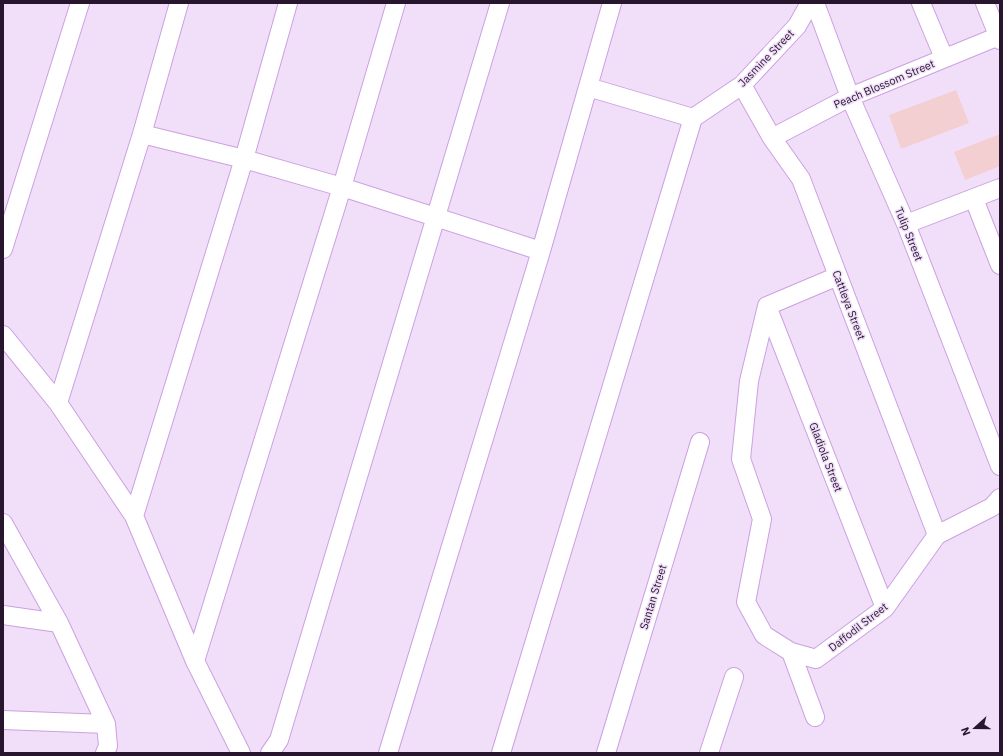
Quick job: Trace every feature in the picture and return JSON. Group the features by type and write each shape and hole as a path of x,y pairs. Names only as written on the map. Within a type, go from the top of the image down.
{"street":[{"path":"3,249 80,3"},
{"path":"58,403 142,134 179,3"},
{"path":"134,516 244,159 288,3"},
{"path":"195,661 342,187 396,3"},
{"path":"270,753 279,740 500,3"},
{"path":"388,753 541,251 612,3"},
{"name":"Jasmine Street","path":"692,118 742,85 797,26 810,3"},
{"name":"Tulip Street","path":"815,3 850,97 906,224 1000,466"},
{"path":"921,3 944,58"},
{"path":"985,3 999,38"},
{"name":"Peach Blossom Street","path":"772,138 850,97 944,58 999,38"},
{"name":"Cattleya Street","path":"742,85 772,138 800,178 937,536"},
{"path":"501,753 692,118 588,87"},
{"path":"142,134 244,159 342,187 541,251"},
{"path":"906,224 974,200 1000,188"},
{"path":"974,200 1000,265"},
{"path":"767,306 838,276"},
{"name":"Daffodil Street","path":"767,306 749,381 741,459 762,519 746,602 764,635 791,652 816,659 886,608 937,536 992,507 1000,498"},
{"name":"Gladiola Street","path":"767,306 886,608"},
{"path":"3,335 58,403 134,516 195,661 241,753"},
{"name":"Santan Street","path":"606,753 700,442"},
{"path":"3,523 59,623 106,724 108,746 105,753"},
{"path":"3,615 59,623"},
{"path":"791,652 815,717"},
{"path":"708,753 734,677"},
{"path":"3,720 106,724"}],"shaded area":[{"path":"956,90 969,123 901,149 889,115"},
{"path":"1000,134 1000,166 965,180 954,152"}]}
